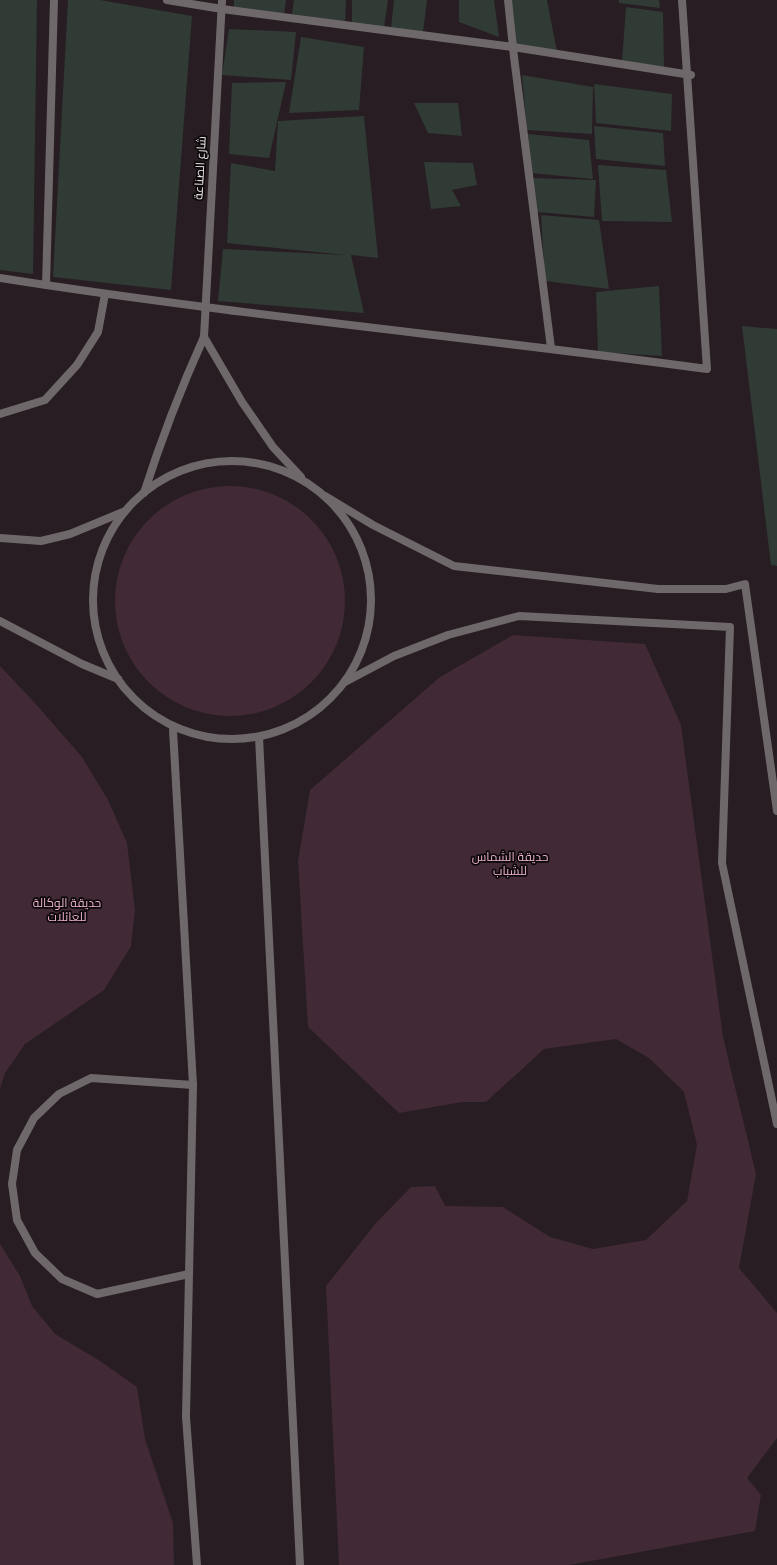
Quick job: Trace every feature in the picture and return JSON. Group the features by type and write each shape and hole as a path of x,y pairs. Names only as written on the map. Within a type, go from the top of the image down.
{"street":[{"path":"46,285 54,0"},
{"path":"167,0 222,9 513,47 689,75"},
{"name":"شارع الصناعة","path":"204,337 222,0"},
{"path":"508,0 551,348"},
{"path":"0,278 105,294 551,348 707,369 689,75 682,0"},
{"path":"0,414 45,400 77,365 98,332 105,294"},
{"path":"204,337 242,402 274,447 304,481"},
{"path":"143,495 183,384 204,337"},
{"path":"197,1565 186,1417 193,1085 173,730 169,724 139,703 118,679 106,658 100,643 93,607 94,582 99,556 108,536 123,512 159,481 181,470 202,464 246,461 282,470 304,481 325,496 373,525 454,566 658,589 726,589 745,584 777,811"},
{"path":"173,730 227,739 259,737 278,732 326,704 345,682 357,663 365,643 370,621 371,585 362,550 357,539 340,512 325,496"},
{"path":"0,538 40,540 70,534 123,512"},
{"path":"345,682 394,656 448,634 519,616 730,626 722,863 777,1124"},
{"path":"0,621 82,664 118,679"},
{"path":"259,737 300,1565"},
{"path":"189,1274 97,1294 62,1279 35,1253 17,1220 12,1184 17,1150 34,1118 59,1094 91,1078 193,1085"}],"green space":[{"path":"230,486 252,488 274,495 303,512 319,528 331,547 340,568 343,579 345,601 343,623 336,645 319,674 303,690 284,702 263,711 252,714 230,716 208,714 186,707 157,690 141,674 129,655 120,634 117,623 115,601 117,579 124,557 141,528 157,512 176,500 197,491 208,488"},
{"name":"حديقة الشماس للشباب","path":"513,635 645,644 681,725 723,1037 756,1174 739,1268 777,1313 777,1438 747,1478 761,1495 755,1531 569,1565 339,1565 326,1286 376,1223 411,1187 435,1186 445,1206 503,1207 550,1237 593,1249 646,1240 687,1201 697,1145 684,1092 649,1058 616,1039 544,1049 486,1102 462,1102 399,1113 308,1027 298,861 310,790 440,677"},
{"name":"حديقة الوكالة للعائلات","path":"0,666 82,757 108,800 127,843 135,910 131,946 104,990 25,1044 5,1073 0,1089"},
{"path":"0,1244 20,1276 32,1306 55,1334 100,1361 137,1387 145,1439 173,1523 174,1565 0,1565"}],"building":[{"path":"0,0 37,0 33,274 0,270"},
{"path":"68,0 100,0 192,16 171,290 53,277"},
{"path":"234,0 286,0 284,15 234,8"},
{"path":"294,0 346,0 345,22 292,14"},
{"path":"352,0 388,0 384,27 352,23"},
{"path":"394,0 427,0 423,32 391,28"},
{"path":"459,0 494,0 499,37 459,22"},
{"path":"511,0 547,0 557,52 516,44"},
{"path":"619,0 659,0 660,8 619,3"},
{"path":"626,7 663,12 664,67 622,62"},
{"path":"229,29 296,32 291,80 222,75"},
{"path":"301,37 364,47 359,110 289,113"},
{"path":"522,75 593,87 592,134 527,130"},
{"path":"286,82 269,158 229,154 232,83"},
{"path":"594,84 672,94 671,131 596,123"},
{"path":"414,103 458,103 462,136 428,133"},
{"path":"364,116 378,258 351,255 364,313 218,301 223,249 346,255 227,243 231,163 275,171 278,121"},
{"path":"594,126 663,133 665,166 596,159"},
{"path":"528,134 589,140 593,179 531,173"},
{"path":"424,162 473,163 477,185 452,190 461,206 431,209"},
{"path":"598,165 666,170 672,222 602,221"},
{"path":"532,178 596,180 594,217 537,212"},
{"path":"541,215 599,220 609,289 545,281"},
{"path":"659,286 662,356 598,352 596,292"},
{"path":"742,326 777,329 777,566 771,565"}]}
